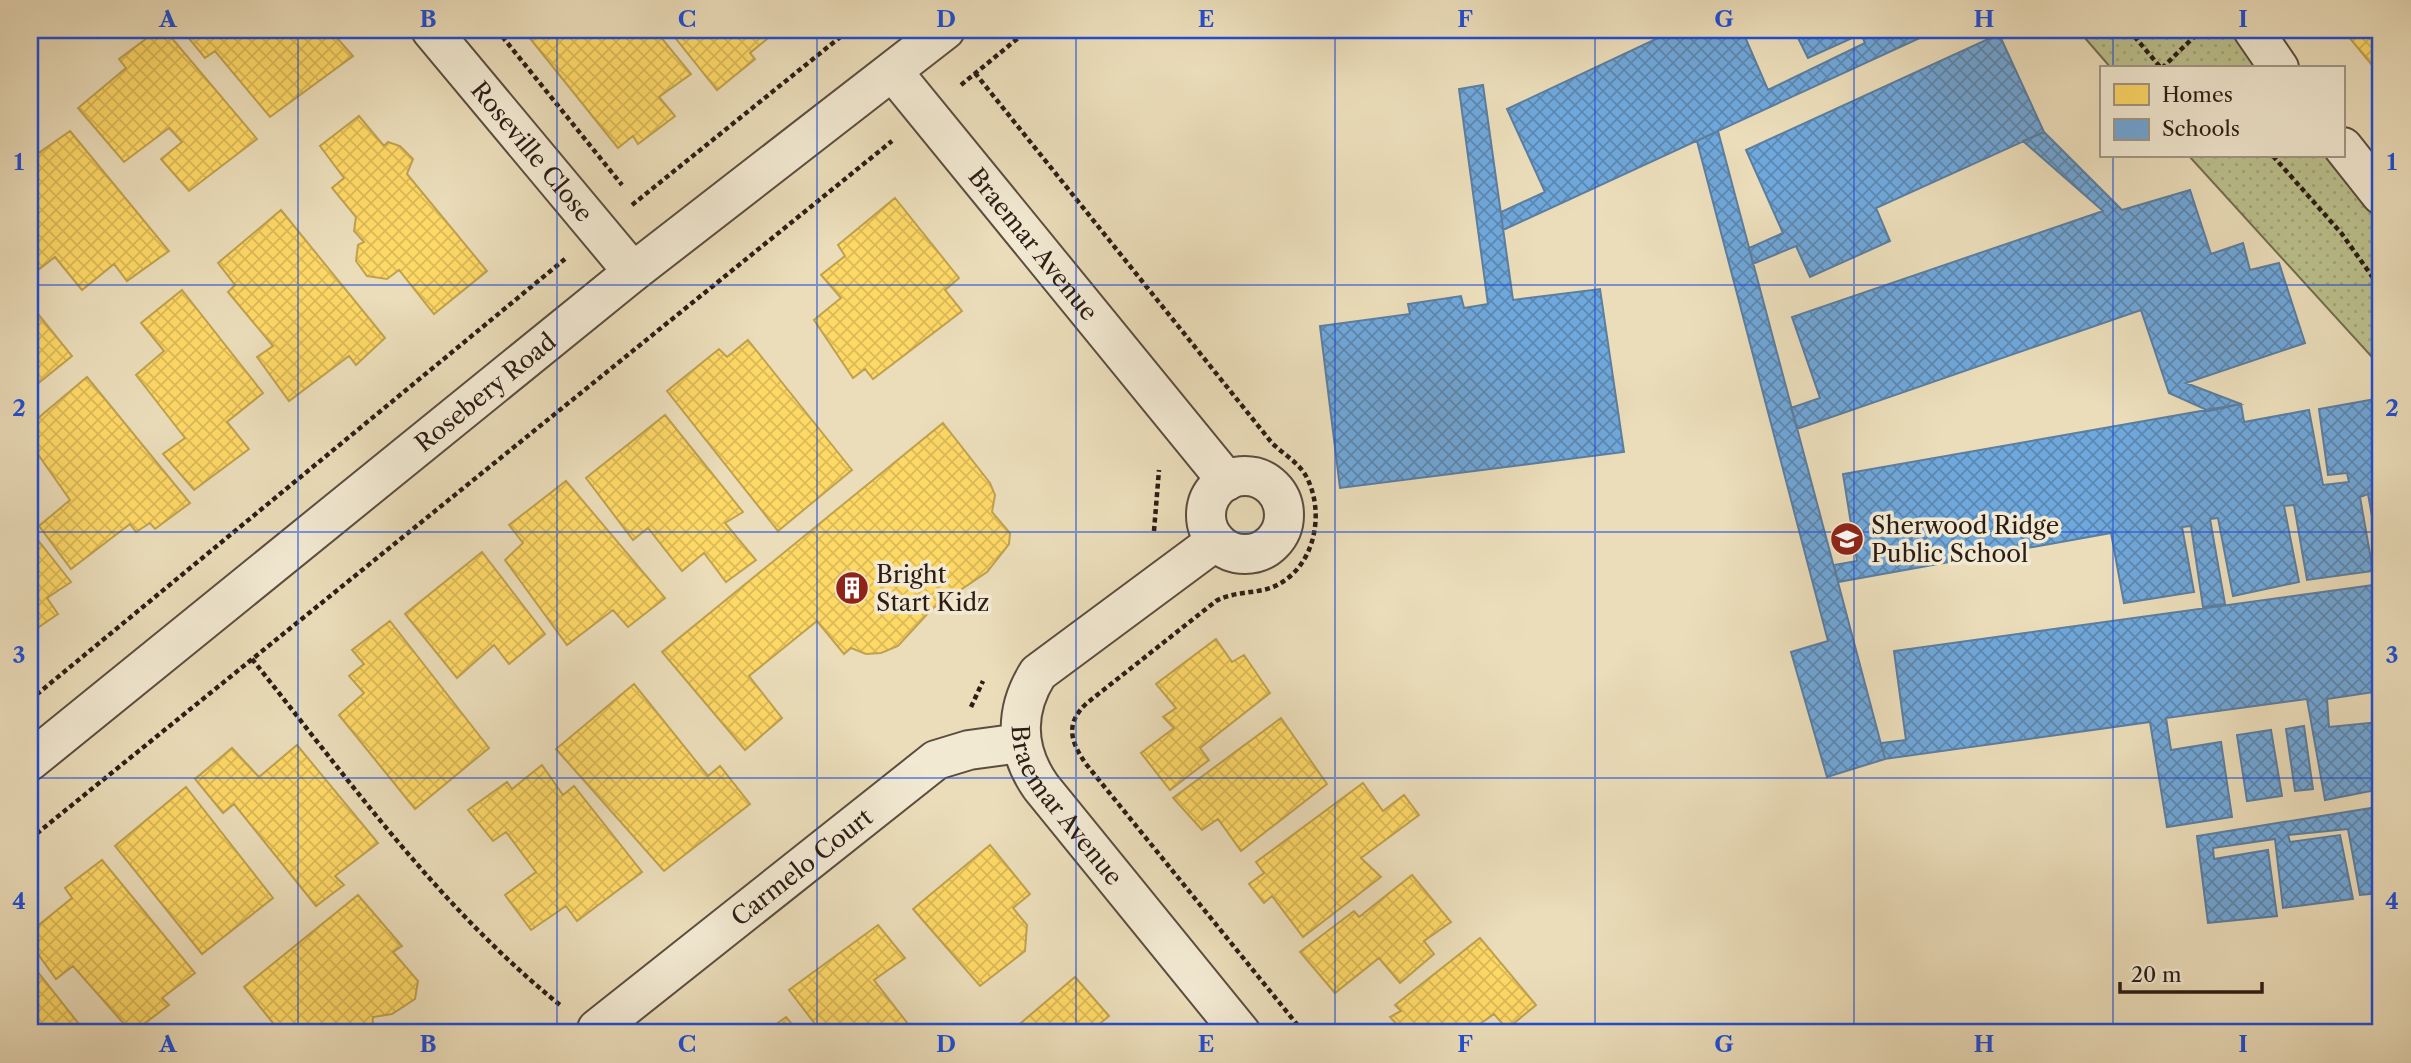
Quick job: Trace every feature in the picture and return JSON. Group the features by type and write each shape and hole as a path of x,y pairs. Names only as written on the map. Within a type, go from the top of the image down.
{"street":[{"name":"Roseville Close","path":"431,30 633,272"},
{"name":"Rosebery Road","path":"30,761 633,272 945,30"},
{"path":"2253,30 2278,66"},
{"name":"Braemar Avenue","path":"893,72 1227,481"},
{"path":"2344,148 2381,195"},
{"path":"1238,477 1262,480 1280,497 1284,522 1272,543 1262,550 1237,553 1216,541 1206,515 1216,489 1227,481 1238,477"},
{"name":"Braemar Avenue","path":"1216,541 1038,673 1027,690 1021,709 1021,743 1026,761 1041,787 1241,1033"},
{"name":"Carmelo Court","path":"597,1029 919,773 944,757 1021,743"}],"path":[{"path":"498,30 636,202"},
{"path":"30,700 599,231 849,30"},
{"path":"30,839 1028,30"},
{"path":"2129,30 2159,66"},
{"path":"2163,66 2201,30"},
{"path":"893,141 901,151"},
{"path":"2275,158 2342,234 2381,289"},
{"path":"1144,540 1154,531 1159,467"},
{"path":"252,659 446,897 536,986 597,1029"},
{"path":"977,749 970,704 988,671"}],"green space":[{"path":"2078,30 2253,30 2278,66 2109,66"},
{"path":"2344,157 2381,195 2381,367 2191,158"}],"building: Homes":[{"path":"158,30 165,30 257,139 189,191 161,159 182,142 169,128 124,162 78,108 126,68 119,59"},
{"path":"182,30 330,30 353,56 270,117 215,51 205,58"},
{"path":"536,30 655,30 691,74 659,97 675,116 638,144 633,136 618,148 528,36"},
{"path":"669,30 778,30 750,53 755,59 717,90"},
{"path":"2343,30 2381,30 2381,76"},
{"path":"359,116 384,146 388,142 400,146 413,159 407,174 487,271 434,314 399,270 387,279 367,276 356,261 358,245 364,242 354,231 356,217 332,188 344,178 320,146"},
{"path":"70,131 169,251 127,281 114,264 82,290 55,257 38,270 30,260 30,159"},
{"path":"895,198 959,278 945,290 962,311 873,379 865,369 853,378 814,320 841,298 821,275 845,256 838,245"},
{"path":"281,210 385,338 356,365 349,356 289,401 257,357 273,346 228,292 235,285 218,263"},
{"path":"182,290 263,393 227,422 249,449 194,490 163,454 185,438 136,375 164,351 141,323"},
{"path":"30,304 72,356 30,390"},
{"path":"748,340 852,470 778,531 667,391 719,349 727,357"},
{"path":"87,377 190,503 155,529 150,523 136,532 130,524 71,569 39,526 70,500 30,443 31,424"},
{"path":"665,415 743,512 725,523 756,560 726,582 704,553 682,571 648,528 633,540 586,478"},
{"name":"Bright Start Kidz","path":"943,423 990,483 995,495 992,512 1010,533 1009,544 987,572 931,610 898,646 881,653 866,654 851,648 844,654 817,621 749,676 782,718 745,750 662,652"},
{"path":"566,481 665,598 628,627 613,610 567,645 505,560 523,543 509,525"},
{"path":"30,530 71,582 47,598 58,614 30,633"},
{"path":"482,552 545,634 509,664 494,645 457,678 405,614"},
{"path":"390,621 489,748 415,809 339,715 364,693 349,676 364,664 352,650"},
{"path":"1216,639 1232,662 1244,655 1270,693 1200,748 1209,760 1170,790 1141,753 1174,728 1163,717 1176,708 1156,684"},
{"path":"634,684 708,776 720,766 750,804 664,871 556,749"},
{"path":"1281,718 1327,784 1241,851 1218,819 1202,830 1173,798"},
{"path":"297,745 378,843 335,876 344,885 316,906 234,804 223,813 195,779 232,748 259,777"},
{"path":"542,765 563,795 574,786 642,872 577,921 566,906 531,930 505,895 536,872 506,832 493,841 468,810 507,782 512,789"},
{"path":"1363,783 1383,811 1404,795 1419,815 1361,858 1381,877 1303,937 1272,896 1264,903 1249,884 1264,873 1256,862"},
{"path":"186,787 273,898 202,954 115,846"},
{"path":"990,845 1030,894 1013,908 1027,925 1025,951 980,986 913,909"},
{"path":"102,860 195,973 162,998 169,1005 132,1033 73,966 56,979 30,943 30,932 72,898 65,888"},
{"path":"1412,875 1451,922 1424,941 1434,954 1400,983 1379,958 1335,993 1300,952 1354,911 1359,917"},
{"path":"358,895 402,946 393,952 418,981 415,999 392,1014 373,1017 372,1033 281,1033 244,987"},
{"path":"878,925 905,958 874,980 915,1033 822,1033 789,990"},
{"path":"1480,938 1536,1005 1507,1029 1494,1014 1467,1033 1405,1033 1390,1017 1401,1011 1395,1005"},
{"path":"30,962 86,1033 30,1033"},
{"path":"1075,977 1109,1016 1097,1026 1103,1033 1009,1033"},
{"path":"786,1017 799,1033 764,1033"},
{"path":"1531,1024 1538,1033 1520,1033"}],"building: Schools":[{"path":"1675,30 1742,30 1768,90 1865,43 1861,34 1808,58 1794,30 1873,30 1877,38 1894,30 1937,30 1503,230 1501,212 1545,192 1507,109"},
{"path":"1999,34 2044,132 1876,208 1890,241 1810,277 1796,246 1753,264 1749,248 1783,233 1746,150"},
{"path":"1483,85 1513,300 1600,289 1624,452 1340,488 1320,326 1410,314 1408,304 1461,296 1464,308 1488,304 1459,89"},
{"path":"1718,131 1885,759 1827,777 1791,652 1828,641 1697,141"},
{"path":"2044,132 2122,210 2190,190 2211,254 2243,243 2250,270 2279,263 2305,343 2186,383 2241,404 2209,411 2169,393 2141,310 1797,429 1791,408 1820,398 1792,317 2103,211 2023,141"},
{"path":"2381,398 2381,567 2368,494 2360,497 2373,571 2307,580 2294,505 2284,506 2299,582 2233,596 2218,518 2210,519 2225,604 2203,607 2191,526 2182,527 2194,592 2124,603 2111,533 1838,582 1834,565 1857,561 1843,474 2241,404 2244,422 2309,410 2323,485 2349,482 2347,473 2328,475 2319,409"},
{"path":"2381,584 2381,691 2327,699 2329,727 2379,722 2381,789 2325,800 2307,699 2166,718 2171,750 2221,742 2232,817 2167,827 2150,722 1885,759 1881,743 1906,740 1894,651"},
{"path":"2304,726 2313,789 2295,791 2286,729"},
{"path":"2271,730 2282,796 2247,801 2237,735"},
{"path":"2381,803 2381,893 2360,895 2348,829 2288,835 2290,842 2340,835 2353,899 2283,908 2275,839 2213,848 2214,859 2268,850 2277,916 2208,923 2197,836 2377,807"}],"place":[{"name":"Sherwood Ridge Public School","path":"1847,539"},
{"name":"Bright Start Kidz","path":"852,588"}]}
